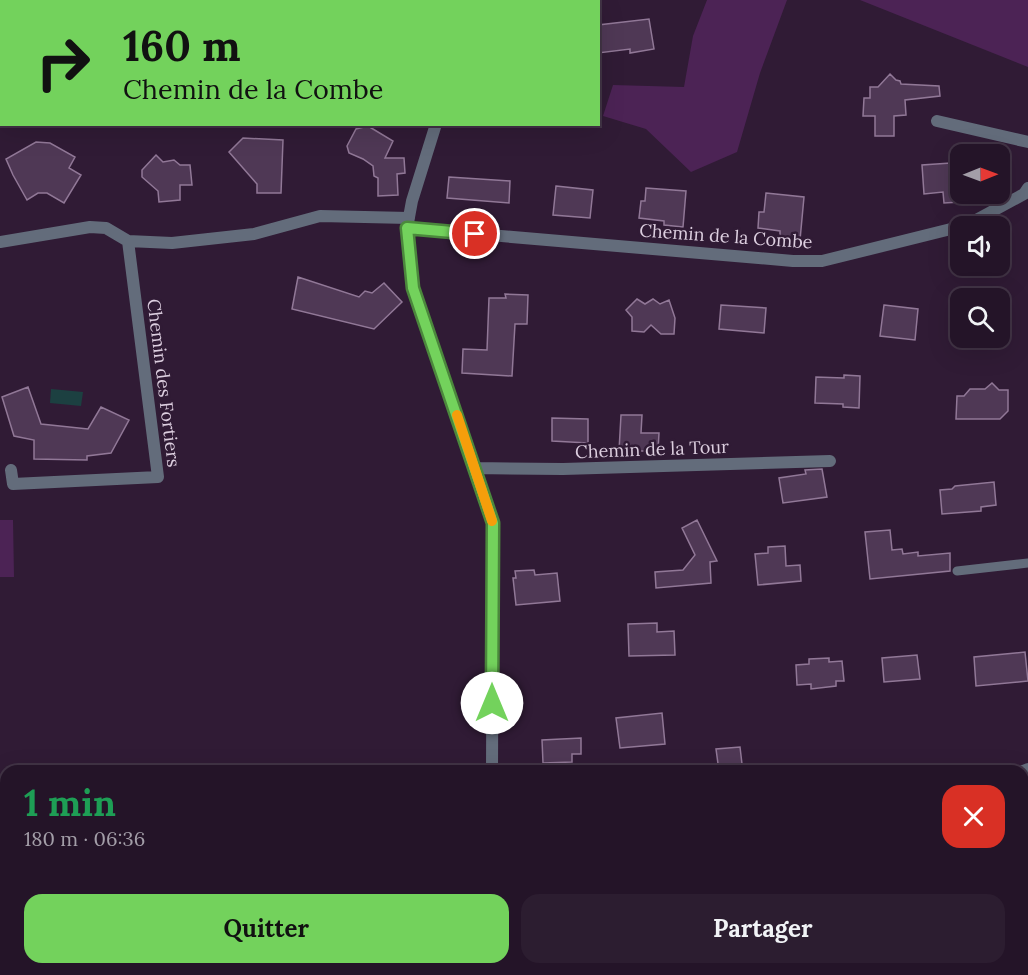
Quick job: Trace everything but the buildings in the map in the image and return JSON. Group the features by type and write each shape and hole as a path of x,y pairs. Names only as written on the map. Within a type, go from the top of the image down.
{"street":[{"path":"937,121 1028,142"},
{"path":"435,126 412,201 408,223 413,288 493,523 492,765"},
{"name":"Chemin de la Combe","path":"128,241 171,243 254,234 320,216 781,260 822,261 967,225 1024,194 1028,188"},
{"path":"0,242 90,227 106,228 128,241"},
{"name":"Chemin des Fortiers","path":"11,470 13,484 158,477 128,241"},
{"name":"Chemin de la Tour","path":"474,468 563,469 830,461"}],"lane":[{"path":"957,571 1028,563"}],"shaded area":[{"path":"707,0 787,0 760,73 737,152 691,172 646,129 603,116 613,85 684,87 693,36"},
{"path":"860,0 1028,0 1028,67"},
{"path":"51,389 83,392 81,406 50,403"},
{"path":"0,520 13,520 14,577 0,577"}],"slow traffic":[{"path":"457,415 492,521"}],"route":[{"path":"475,234 407,228 413,288 493,523 492,703"}]}
